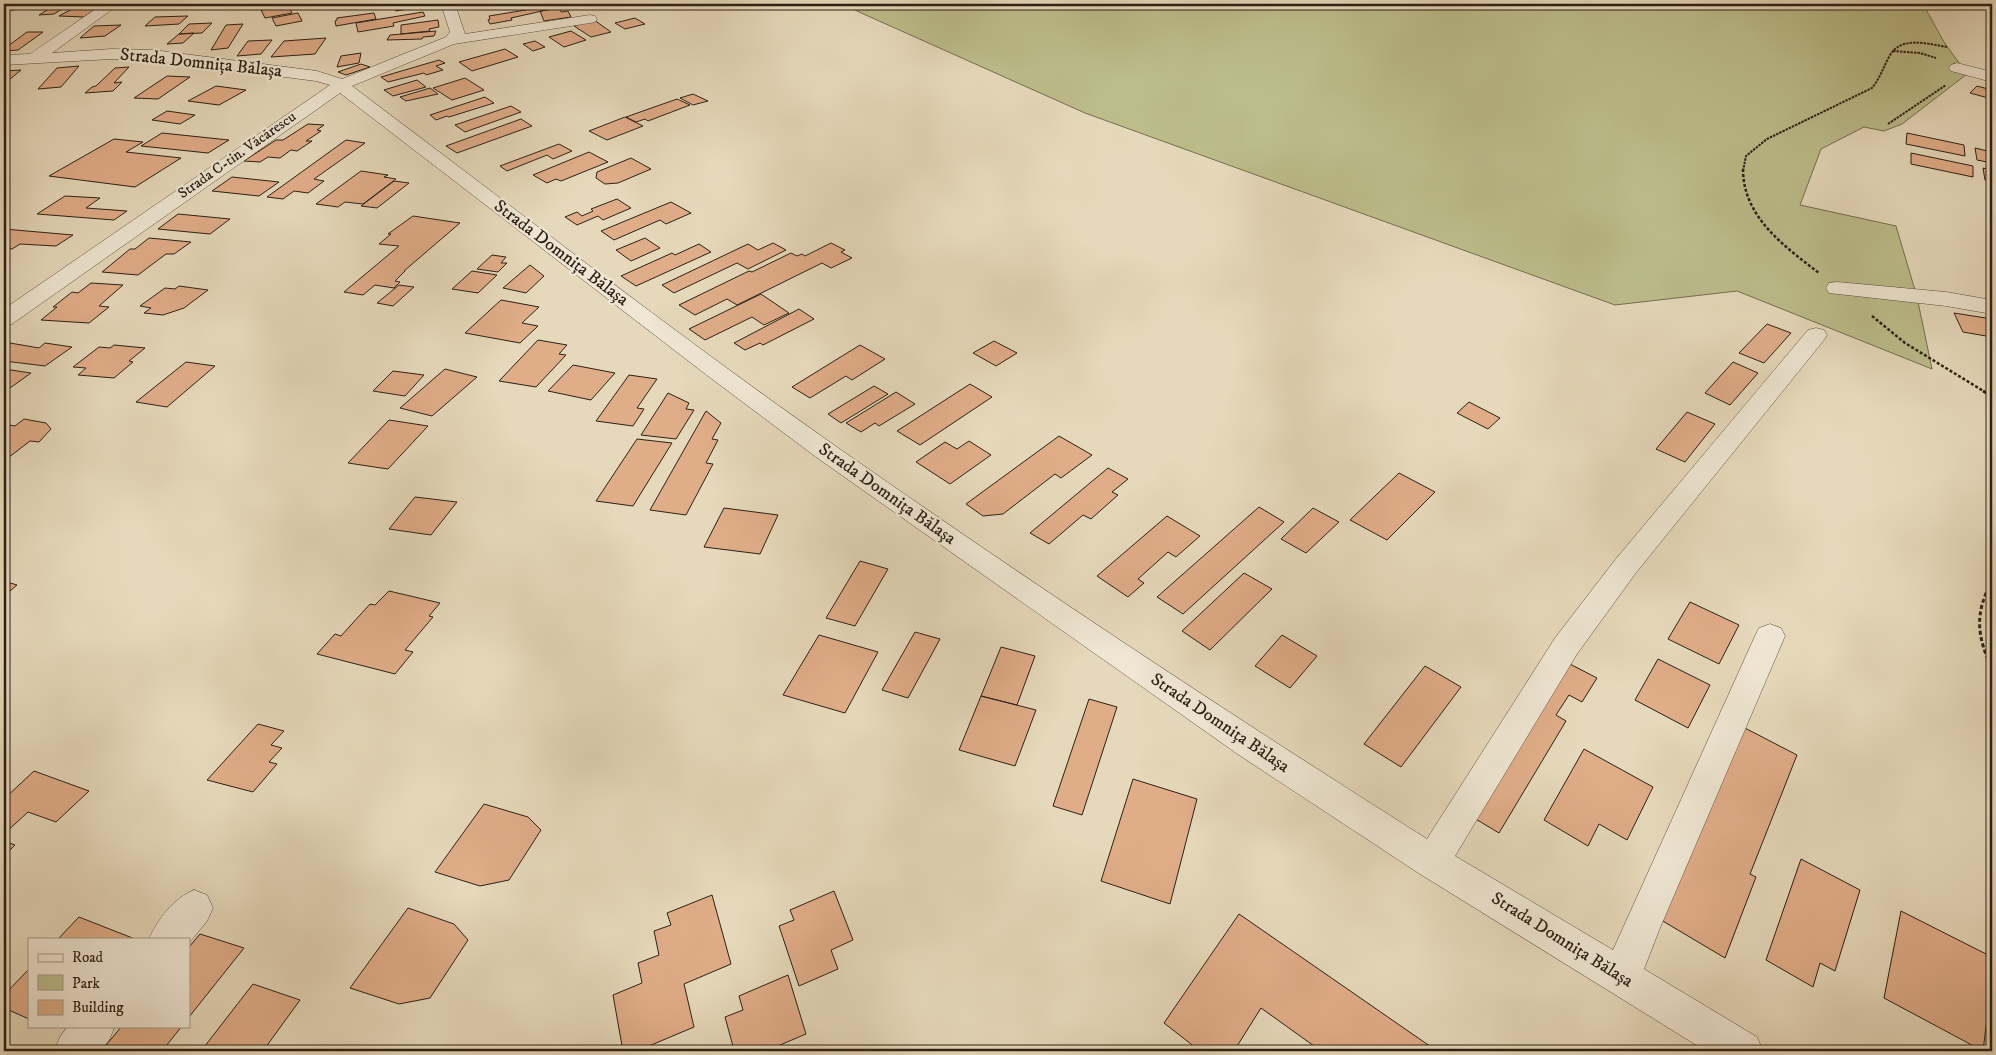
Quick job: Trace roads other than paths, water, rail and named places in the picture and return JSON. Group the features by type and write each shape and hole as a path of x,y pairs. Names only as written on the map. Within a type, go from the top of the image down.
{"street":[{"path":"451,40 458,33 448,4 452,4"},
{"path":"34,58 112,5"},
{"name":"Strada C-tin. Văcărescu","path":"4,319 284,122 341,85 451,40 502,34 590,18"},
{"name":"Strada Domnița Bălașa","path":"4,60 111,54 153,54 317,76 335,81 716,372 1085,632 1251,745 1433,862 1743,1051"},
{"path":"1957,68 1992,77"},
{"path":"1837,288 1928,297 1992,307"},
{"path":"1433,862 1457,820 1566,646 1625,567 1816,335"},
{"path":"1622,976 1770,636"},
{"path":"169,938 194,908"},
{"path":"74,1051 93,1028"}]}
